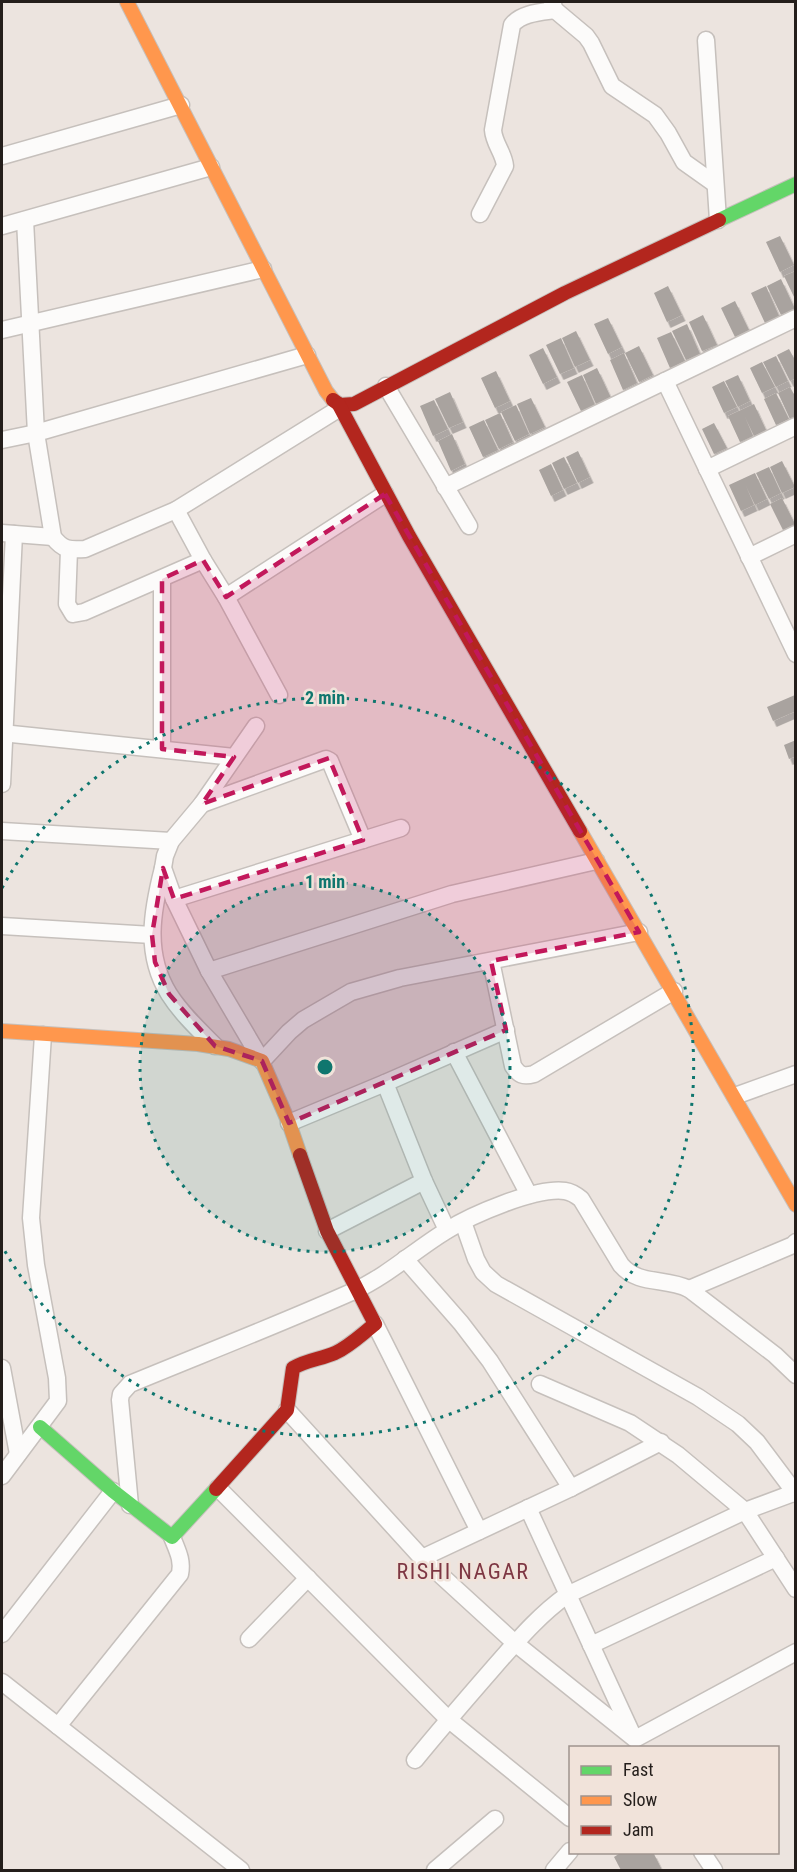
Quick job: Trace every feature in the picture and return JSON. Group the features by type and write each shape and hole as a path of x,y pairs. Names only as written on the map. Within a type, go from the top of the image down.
{"street":[{"path":"127,2 181,105 210,168 332,402 339,407 385,494 596,861 735,1096 795,1205"},
{"path":"480,214 506,166 495,142 493,130 512,25 516,20 554,6 586,36 612,86 655,116 668,133 684,162 715,184"},
{"path":"706,40 718,220"},
{"path":"2,156 181,105"},
{"path":"2,226 210,168"},
{"path":"25,220 36,433 52,537 59,545 69,550 85,549 176,510 339,407 354,404 565,293 795,186"},
{"path":"2,330 263,269"},
{"path":"446,487 795,318"},
{"path":"2,440 36,433 307,355"},
{"path":"665,381 795,654"},
{"path":"386,386 469,526"},
{"path":"707,469 795,426"},
{"path":"226,597 385,494"},
{"path":"176,510 279,695"},
{"path":"2,784 8,533 52,537"},
{"path":"749,557 795,534"},
{"path":"69,550 67,604 73,614 84,612 202,560"},
{"path":"162,579 162,749"},
{"path":"214,1046 169,994 155,962 152,935 157,892 165,856 171,841 202,804 256,726"},
{"path":"2,733 234,757"},
{"path":"202,804 326,759 332,766 363,840"},
{"path":"174,899 401,828"},
{"path":"2,831 171,841"},
{"path":"209,971 452,894 596,861"},
{"path":"163,868 174,899 209,971 262,1061 289,1122 327,1231 479,1531"},
{"path":"2,926 152,935"},
{"path":"262,1061 303,1020 351,992 400,978 639,932"},
{"path":"491,961 513,1066 519,1074 526,1077 674,991"},
{"path":"289,1122 506,1030"},
{"path":"2,1031 214,1046 262,1061"},
{"path":"2,1476 58,1401 59,1390 36,1265 31,1218 44,1035"},
{"path":"454,1053 529,1194"},
{"path":"735,1096 795,1074"},
{"path":"385,1083 424,1181 447,1230"},
{"path":"327,1231 424,1181"},
{"path":"130,1505 120,1401 121,1394 130,1384 357,1290 447,1230 501,1204 529,1194 564,1190 573,1193 581,1199 628,1274 639,1278 679,1284 689,1289 775,1355 795,1375"},
{"path":"415,1760 515,1644 549,1608 567,1595 745,1511 795,1493 757,1442 720,1410 496,1284 483,1272 476,1259 463,1222"},
{"path":"689,1289 793,1245 795,1242"},
{"path":"405,1259 461,1323 490,1361 571,1488"},
{"path":"172,1537 287,1410 295,1366 346,1347 375,1324"},
{"path":"2,1368 18,1454"},
{"path":"540,1384 630,1423 661,1442 745,1511 795,1589"},
{"path":"287,1410 422,1558 515,1644 637,1743"},
{"path":"40,1426 113,1491 172,1537 182,1565 180,1574 58,1726"},
{"path":"422,1558 571,1488 661,1442"},
{"path":"218,1488 448,1719 569,1817"},
{"path":"2,1634 113,1491"},
{"path":"528,1508 637,1743"},
{"path":"591,1645 776,1558"},
{"path":"249,1640 308,1578"},
{"path":"637,1743 795,1652"},
{"path":"2,1682 241,1870"},
{"path":"435,1870 495,1819"},
{"path":"554,1870 569,1852"},
{"path":"703,1854 714,1870"}],"highlighted area":[{"path":"385,494 639,932 491,961 506,1030 289,1123 262,1061 215,1046 169,994 155,962 152,935 163,868 174,899 363,840 329,758 202,804 234,757 162,749 162,579 203,560 226,597"}],"building":[{"path":"780,236 794,265 780,272 766,242"},
{"path":"796,271 796,301 784,276"},
{"path":"781,279 795,309 781,315 767,286"},
{"path":"668,286 682,315 667,322 654,293"},
{"path":"766,286 779,316 765,323 751,293"},
{"path":"735,301 749,330 735,337 721,308"},
{"path":"703,315 717,345 702,351 689,322"},
{"path":"608,318 622,347 608,354 594,324"},
{"path":"687,324 700,354 686,360 672,331"},
{"path":"576,331 590,360 575,367 562,338"},
{"path":"671,332 685,361 670,368 657,338"},
{"path":"561,338 574,368 560,374 546,345"},
{"path":"639,346 653,375 639,382 625,353"},
{"path":"543,348 557,377 543,384 529,355"},
{"path":"789,349 796,362 796,378 790,381 777,355"},
{"path":"624,353 637,383 623,390 610,360"},
{"path":"776,356 788,381 776,387 763,362"},
{"path":"762,362 775,387 762,393 750,368"},
{"path":"597,368 611,398 596,404 583,375"},
{"path":"496,371 510,401 495,408 481,378"},
{"path":"582,375 595,405 581,411 567,382"},
{"path":"738,375 750,401 738,407 725,381"},
{"path":"724,381 737,407 724,413 712,387"},
{"path":"790,387 796,398 796,416 790,419 778,393"},
{"path":"450,392 463,422 449,428 435,399"},
{"path":"776,393 789,419 776,425 764,399"},
{"path":"531,398 545,427 530,434 517,404"},
{"path":"434,400 448,429 433,436 420,406"},
{"path":"754,404 766,430 754,436 745,417 753,436 740,442 728,416"},
{"path":"516,405 529,434 515,441 501,412"},
{"path":"500,413 513,442 499,449 485,420"},
{"path":"484,420 498,450 483,457 469,427"},
{"path":"714,423 727,448 714,454 702,429"},
{"path":"452,434 465,464 451,471 438,441"},
{"path":"578,451 590,477 578,483 566,457"},
{"path":"564,457 577,483 564,489 552,463"},
{"path":"782,461 795,487 782,493 770,467"},
{"path":"551,464 563,490 551,496 539,470"},
{"path":"769,467 781,493 769,499 756,473"},
{"path":"755,473 767,499 755,505 746,486 754,505 741,511 729,485"},
{"path":"782,498 795,524 783,530 770,504"},
{"path":"795,695 796,711 773,721 767,707"},
{"path":"796,740 796,756 789,759 784,745"},
{"path":"619,1854 654,1854 662,1870 621,1870 614,1857"}],"traffic: fast":[{"path":"719,220 796,184"},
{"path":"40,1427 113,1491 172,1537 216,1489"}],"traffic: slow":[{"path":"127,2 326,391 333,400"},
{"path":"580,831 796,1205"},
{"path":"2,1031 198,1044 229,1049 262,1061 300,1155"}],"traffic: jam":[{"path":"333,400 340,405 354,404 565,293 719,220"},
{"path":"339,405 409,536 580,831"},
{"path":"216,1489 287,1410 293,1368 340,1350 375,1324 327,1231 300,1155"}],"district":[{"name":"RISHI NAGAR","path":"463,1571"}]}
